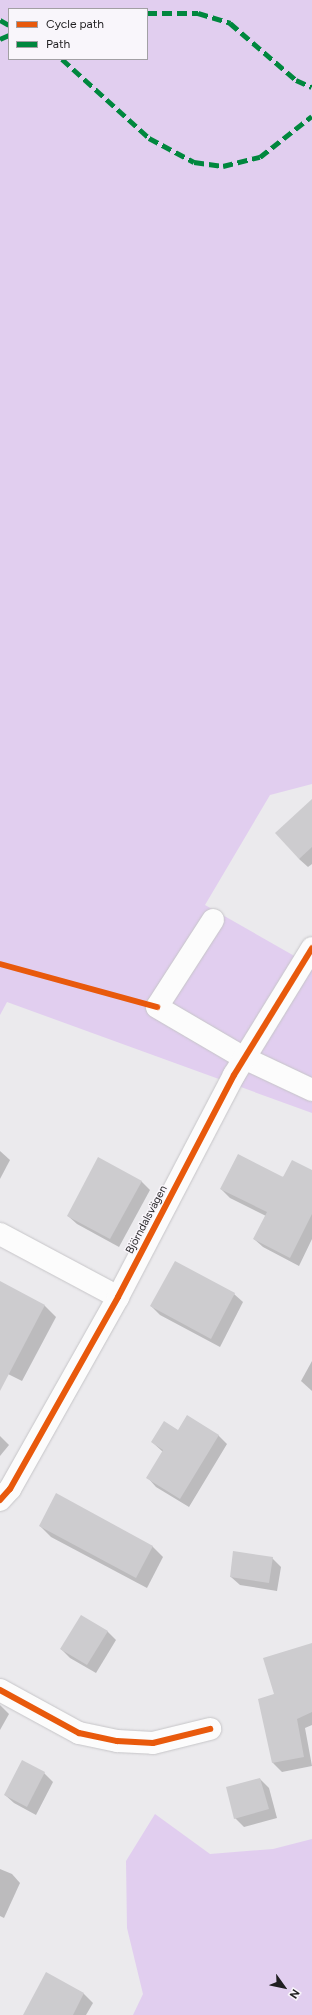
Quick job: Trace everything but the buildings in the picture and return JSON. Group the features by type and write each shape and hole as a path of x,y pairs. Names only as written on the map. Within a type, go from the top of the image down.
{"street":[{"path":"213,920 157,1007 244,1058 312,1090"},
{"name":"Björndalsvägen","path":"0,1500 10,1488 118,1297 244,1058 312,948"},
{"path":"0,1234 118,1297"},
{"path":"0,1690 79,1733 117,1741 153,1743 210,1729"}],"shaded area":[{"path":"0,0 312,0 312,784 270,795 205,905 312,966 312,1113 7,1002 0,1015"},
{"path":"155,1814 210,1854 273,1849 312,1839 312,2015 133,2015 143,1994 127,1928 126,1861"}],"marked path":[{"path":"148,13 198,13 230,23 296,80 312,87"},
{"path":"0,20 8,24"},
{"path":"0,39 8,35"},
{"path":"63,60 149,138 194,162 223,166 260,157 312,116"}],"cycle path":[{"path":"0,1500 10,1489 118,1297 234,1075 312,948"},
{"path":"0,964 157,1007"},
{"path":"0,1690 79,1733 117,1741 153,1743 210,1729"}]}
